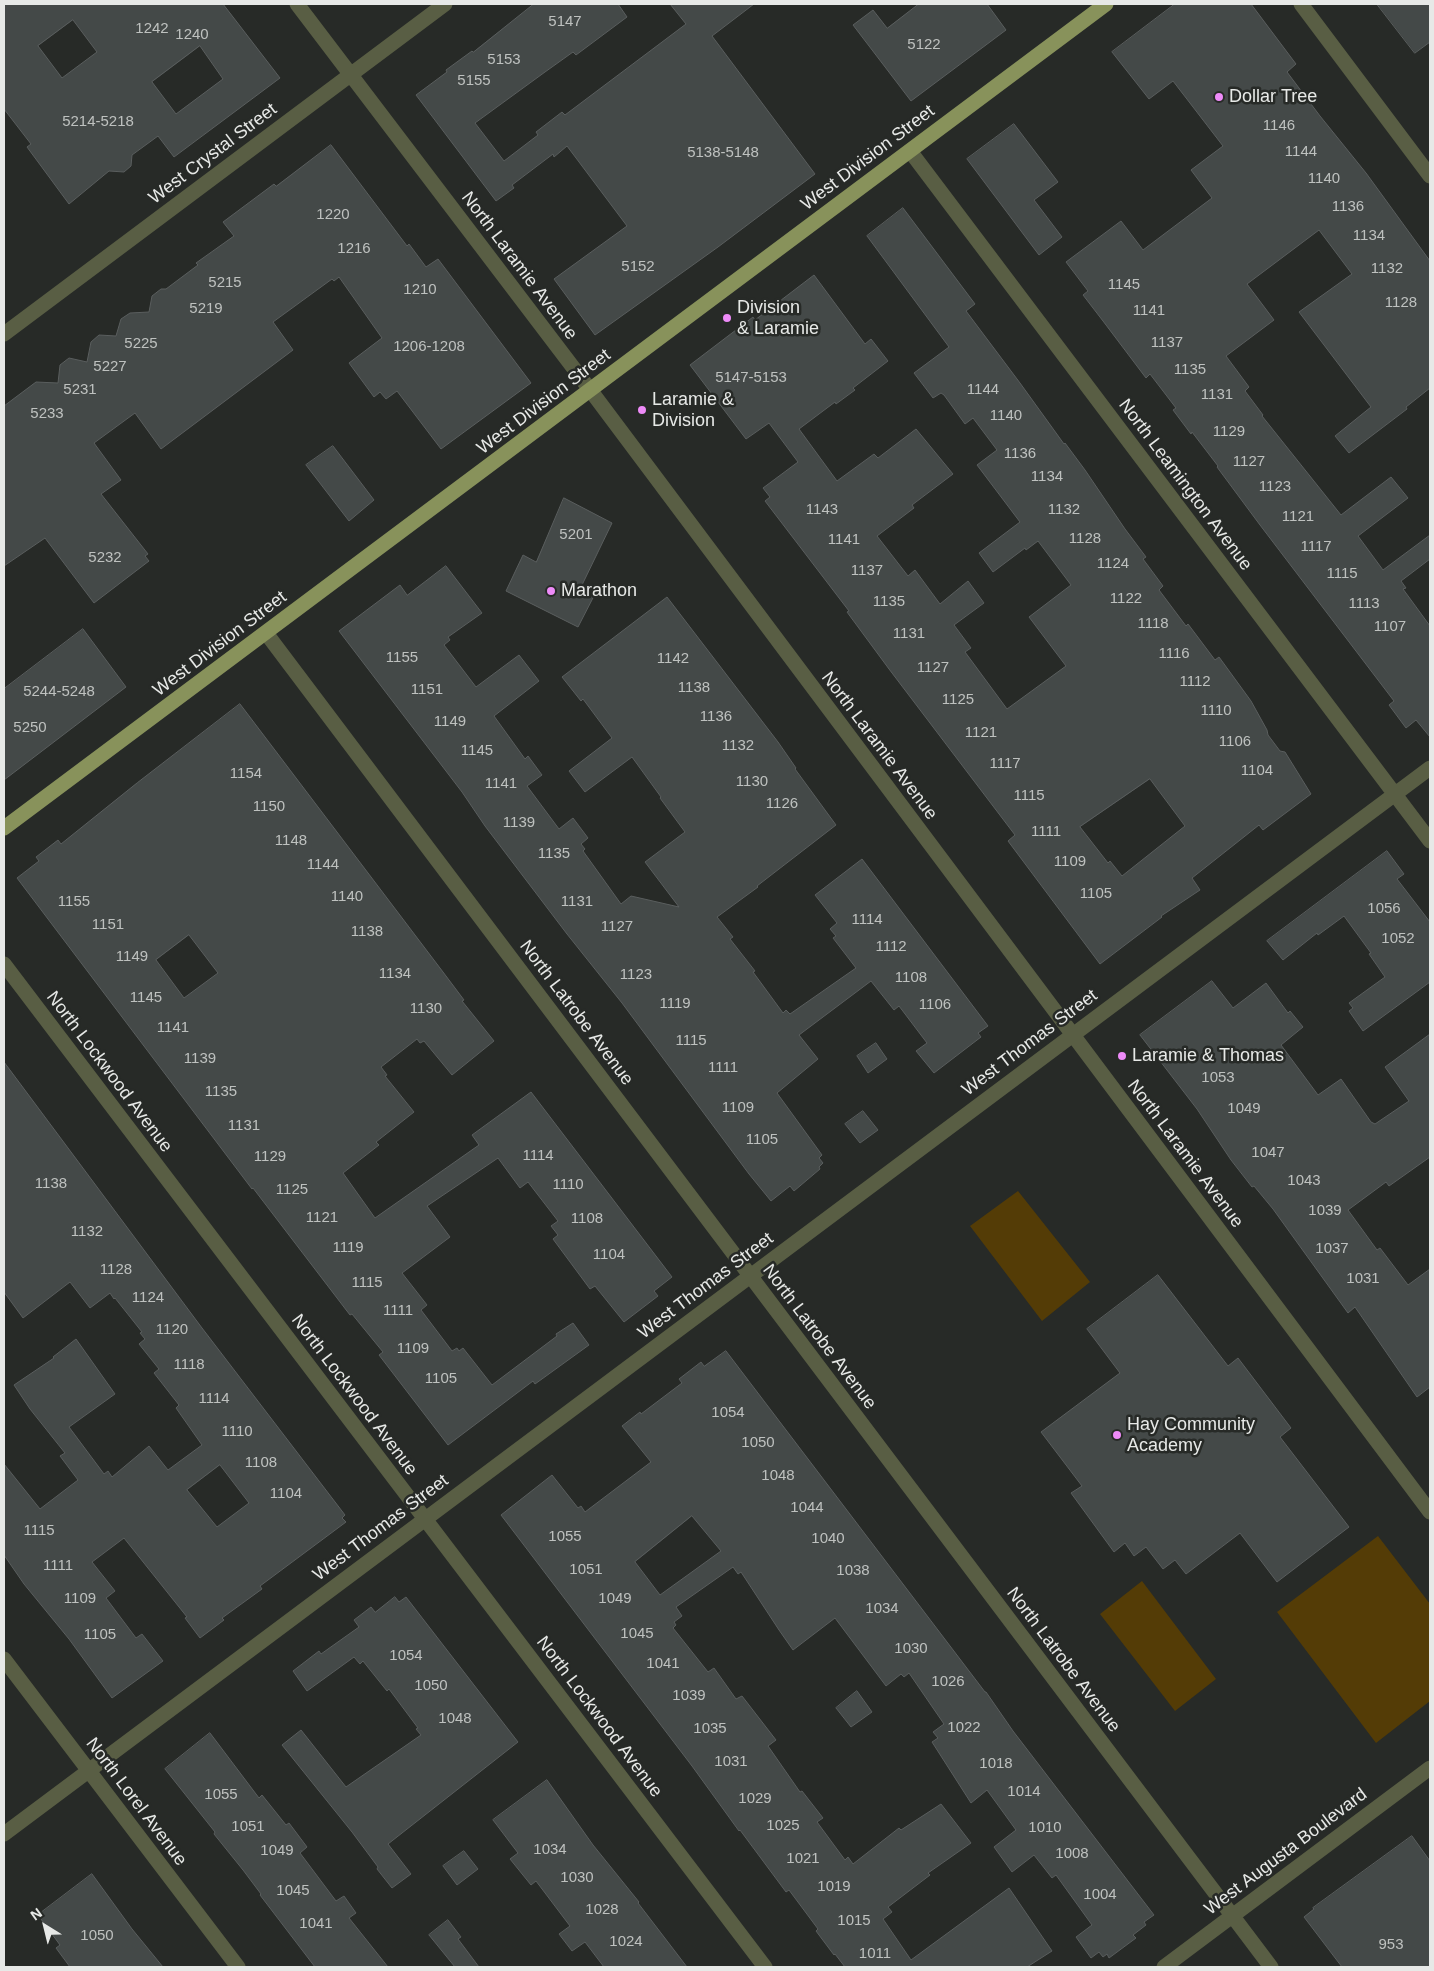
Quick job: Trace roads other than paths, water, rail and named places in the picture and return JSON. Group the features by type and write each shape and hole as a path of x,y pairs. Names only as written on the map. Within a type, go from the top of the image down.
{"main road":[{"name":"West Division Street","path":"4,828 591,391 1106,4"}],"street":[{"name":"North Laramie Avenue","path":"298,4 591,391 1430,1512"},
{"name":"West Crystal Street","path":"4,334 445,4"},
{"path":"1300,4 1430,176"},
{"name":"North Leamington Avenue","path":"910,151 1430,841"},
{"name":"North Latrobe Avenue","path":"266,633 1271,1967"},
{"name":"West Thomas Street","path":"4,1834 1430,768"},
{"name":"North Lockwood Avenue","path":"4,964 765,1967"},
{"name":"North Lorel Avenue","path":"4,1659 238,1967"},
{"name":"West Augusta Boulevard","path":"1164,1967 1430,1768"}],"place":[{"name":"Dollar Tree","path":"1219,97"},
{"name":"Division & Laramie","path":"727,318"},
{"name":"Laramie & Division","path":"642,410"},
{"name":"Marathon","path":"551,591"},
{"name":"Laramie & Thomas","path":"1122,1056"},
{"name":"Hay Community Academy","path":"1117,1435"}]}
